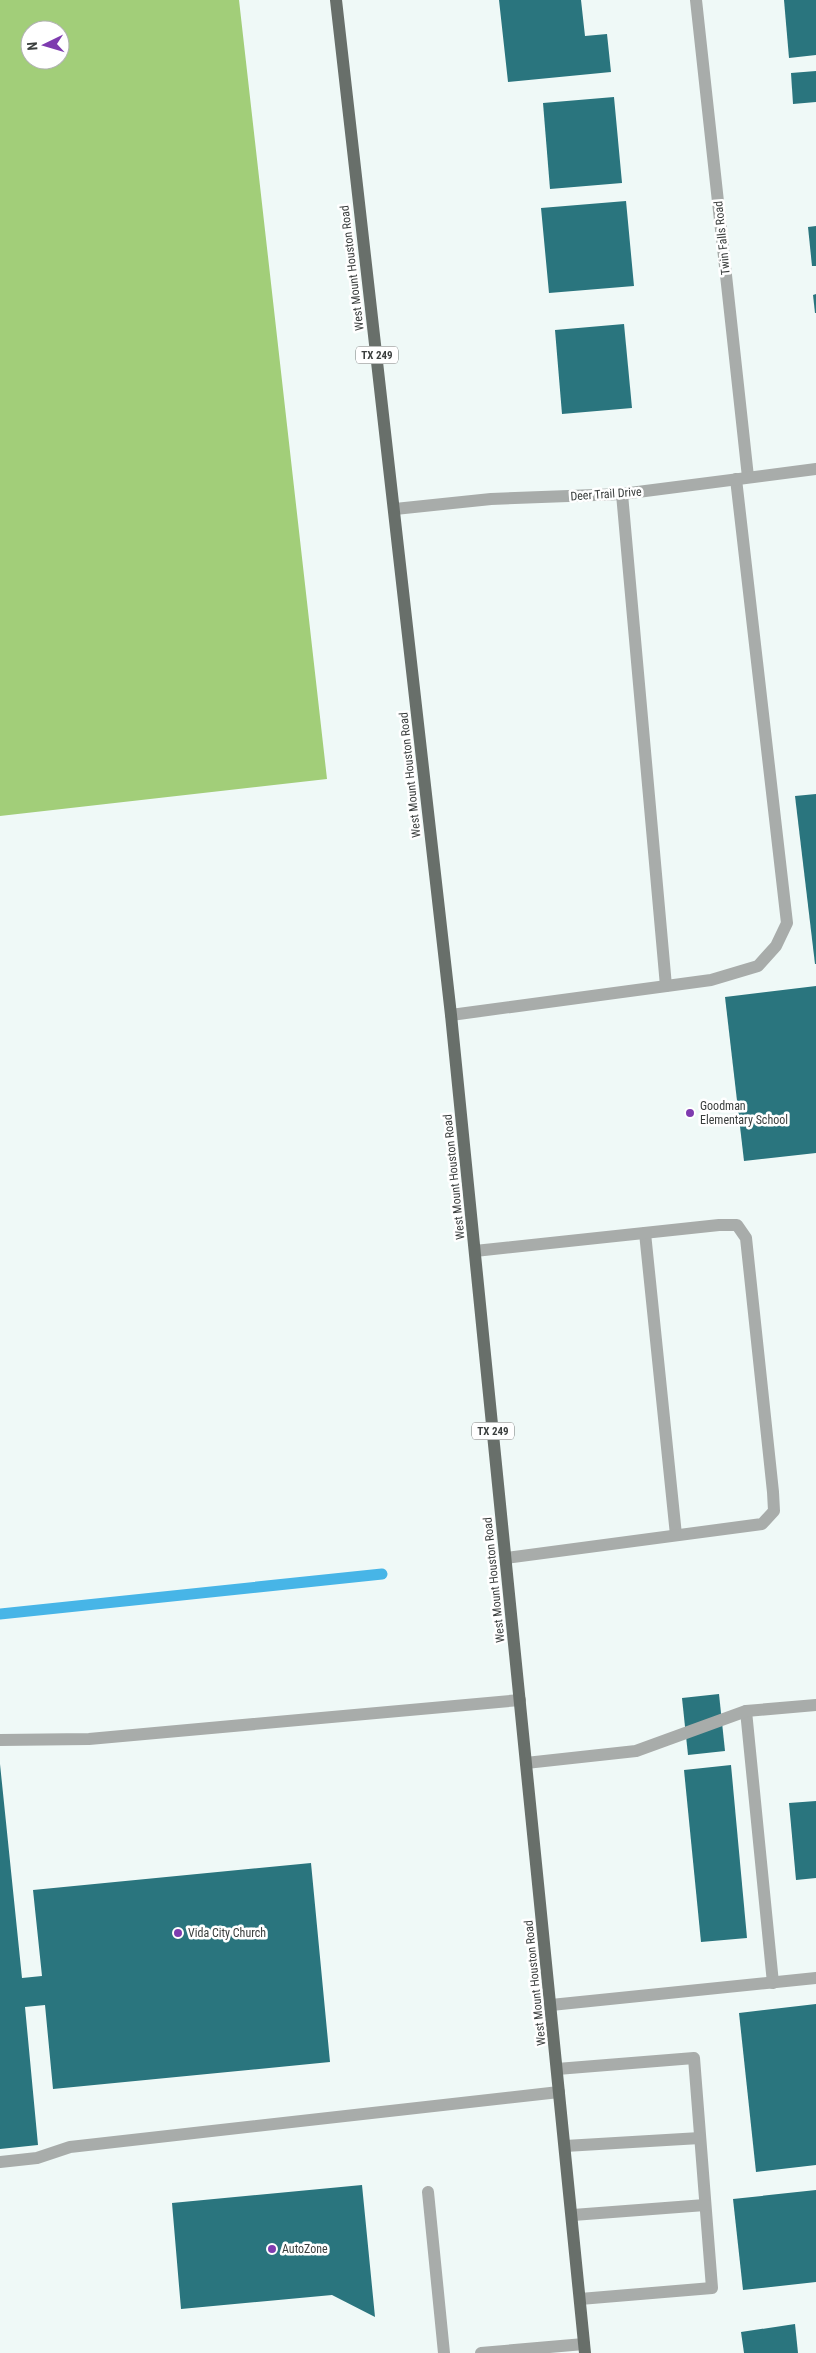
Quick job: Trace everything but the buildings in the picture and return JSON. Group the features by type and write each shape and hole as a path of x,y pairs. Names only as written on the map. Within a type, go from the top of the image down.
{"main road":[{"name":"West Mount Houston Road","path":"336,0 451,1015 573,2215 584,2349"}],"street":[{"name":"Twin Falls Road","path":"451,1015 711,980 758,966 776,946 787,923 696,0"},
{"name":"Deer Trail Drive","path":"395,509 492,499 622,494 816,469"},
{"path":"622,494 666,986"},
{"path":"475,1251 737,1225 746,1238 773,1492 774,1511 762,1524 506,1558"},
{"path":"645,1233 676,1536"},
{"path":"0,1740 89,1739 520,1700"},
{"path":"526,1763 636,1752 746,1711 816,1705"},
{"path":"746,1711 772,1983"},
{"path":"551,2005 816,1978"},
{"path":"557,2069 694,2058 712,2288 580,2299"},
{"path":"0,2162 37,2158 70,2147 559,2092"},
{"path":"565,2146 700,2138"},
{"path":"428,2192 444,2353"},
{"path":"573,2215 706,2205"},
{"path":"480,2353 584,2349"}],"green space":[{"path":"0,0 239,0 327,779 0,816"}],"waterway":[{"path":"0,1614 382,1574"}],"place":[{"name":"Goodman Elementary School","path":"690,1113"},
{"name":"Vida City Church","path":"178,1933"},
{"name":"AutoZone","path":"272,2249"}]}
